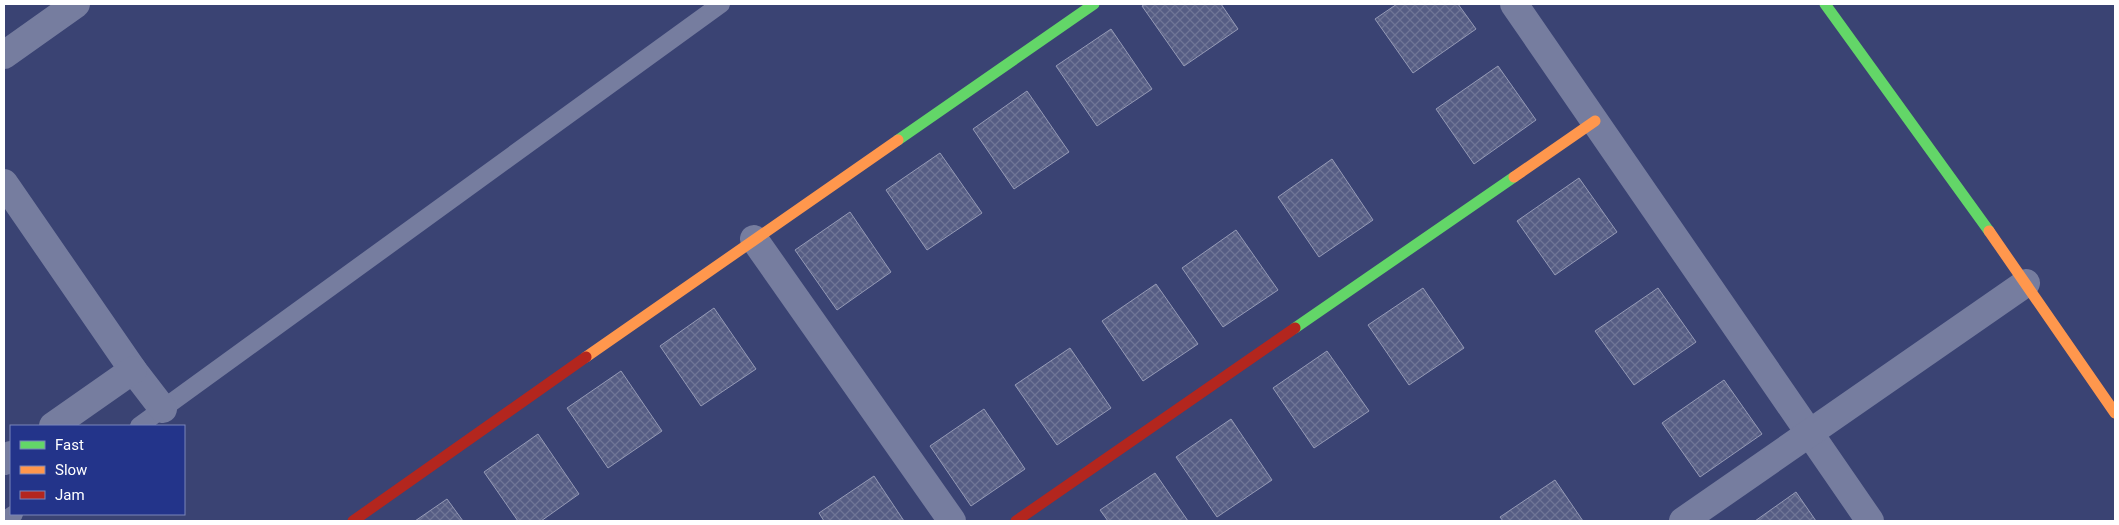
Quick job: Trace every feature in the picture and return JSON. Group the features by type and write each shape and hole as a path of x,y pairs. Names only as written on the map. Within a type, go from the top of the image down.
{"street":[{"path":"4,55 76,4"},
{"path":"353,521 754,239 1094,4"},
{"path":"1514,4 1870,521"},
{"path":"1825,4 2026,283 2115,413"},
{"path":"1016,521 1595,121"},
{"path":"4,183 133,370 163,409"},
{"path":"754,239 952,521"},
{"path":"1682,521 2026,283"},
{"path":"54,425 133,370"}],"lane":[{"path":"139,425 721,4"}],"building":[{"path":"1145,4 1221,4 1238,29 1184,66 1142,6"},
{"path":"1397,4 1458,4 1476,29 1413,73 1375,19"},
{"path":"1111,29 1152,89 1097,126 1056,66"},
{"path":"1498,66 1536,120 1474,164 1436,109"},
{"path":"1027,91 1069,152 1014,189 973,129"},
{"path":"940,153 982,213 927,250 886,190"},
{"path":"1332,159 1373,220 1319,257 1278,197"},
{"path":"1579,178 1617,232 1555,275 1517,221"},
{"path":"850,212 891,272 837,310 795,250"},
{"path":"1236,230 1278,290 1223,327 1182,268"},
{"path":"1156,284 1198,344 1143,381 1102,321"},
{"path":"1423,288 1464,348 1409,385 1368,325"},
{"path":"1658,288 1696,342 1634,385 1595,331"},
{"path":"714,308 756,369 701,406 660,346"},
{"path":"1070,348 1111,408 1057,445 1015,385"},
{"path":"1327,351 1369,411 1314,448 1273,388"},
{"path":"621,371 662,431 608,468 567,408"},
{"path":"1724,380 1762,434 1700,477 1662,423"},
{"path":"984,409 1025,469 971,506 930,446"},
{"path":"1231,419 1272,480 1217,517 1176,457"},
{"path":"538,434 579,494 541,521 518,521 484,472"},
{"path":"1155,473 1188,521 1108,521 1100,510"},
{"path":"874,476 904,521 824,521 819,513"},
{"path":"1555,480 1583,521 1503,521 1500,517"},
{"path":"1796,492 1816,521 1755,521"},
{"path":"447,499 463,521 415,521"}],"traffic: fast":[{"path":"898,140 1094,4"},
{"path":"1825,4 1989,231"},
{"path":"1295,328 1514,177"}],"traffic: slow":[{"path":"1514,177 1595,121"},
{"path":"586,357 898,140"},
{"path":"1989,231 2115,413"}],"traffic: jam":[{"path":"1016,521 1295,328"},
{"path":"353,521 586,357"}]}
